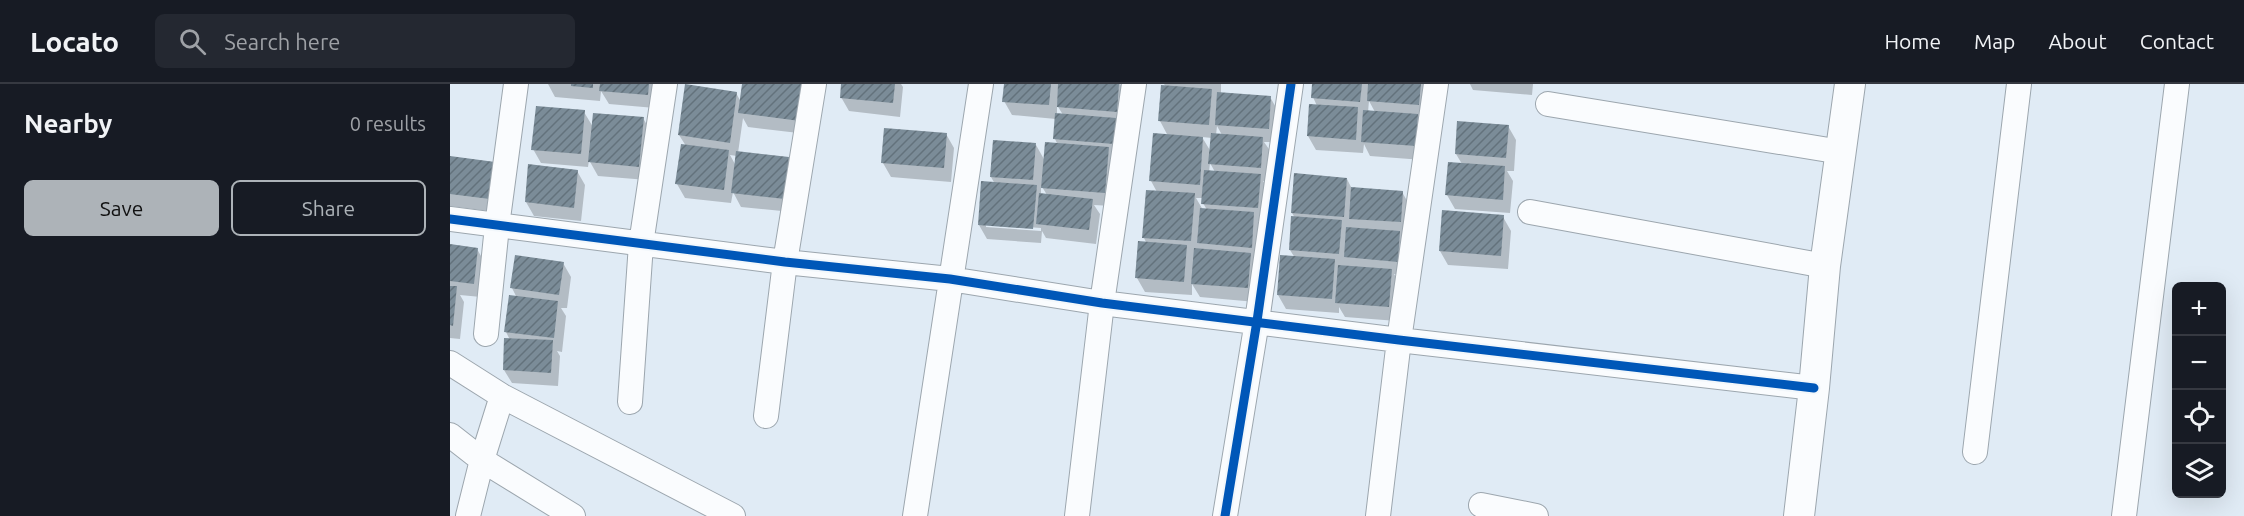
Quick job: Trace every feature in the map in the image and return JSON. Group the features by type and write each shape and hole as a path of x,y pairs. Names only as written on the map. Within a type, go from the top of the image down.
{"street":[{"path":"486,334 497,226 516,84"},
{"path":"630,402 641,244 665,84"},
{"path":"766,416 785,262 814,84"},
{"path":"915,516 981,84"},
{"path":"1077,516 1102,303 1134,84"},
{"path":"1225,516 1257,321 1291,84"},
{"path":"1378,516 1399,340 1436,84"},
{"path":"1799,516 1825,266 1850,84"},
{"path":"1975,452 2019,84"},
{"path":"2124,516 2177,84"},
{"path":"1548,104 1841,152"},
{"path":"1530,212 1825,266"},
{"path":"450,219 785,262 950,279 1102,303 1399,340 1814,388"},
{"path":"450,363 502,396 733,516"},
{"path":"468,516 502,396"},
{"path":"450,435 482,460 573,516"},
{"path":"1481,505 1536,516"}],"building":[{"path":"571,84 593,84 593,88 571,86"},
{"path":"600,84 649,84 648,95 599,91"},
{"path":"685,84 737,92 730,143 678,135"},
{"path":"742,84 805,84 800,121 738,113"},
{"path":"841,84 895,84 893,103 840,98"},
{"path":"1004,84 1051,84 1049,105 1002,102"},
{"path":"1058,84 1119,84 1117,112 1057,107"},
{"path":"1312,84 1362,84 1360,102 1311,98"},
{"path":"1368,84 1421,84 1419,105 1367,101"},
{"path":"1161,85 1212,89 1209,125 1158,121"},
{"path":"1217,92 1271,96 1269,129 1215,125"},
{"path":"1309,104 1358,107 1356,140 1307,136"},
{"path":"536,106 585,110 581,154 531,150"},
{"path":"1363,110 1418,114 1416,146 1361,142"},
{"path":"593,113 644,117 639,167 588,162"},
{"path":"1055,113 1116,118 1114,144 1053,139"},
{"path":"1457,121 1509,125 1506,158 1455,154"},
{"path":"884,128 947,133 944,168 881,163"},
{"path":"1153,133 1203,137 1200,185 1149,181"},
{"path":"1211,133 1263,137 1261,168 1208,164"},
{"path":"993,140 1036,143 1033,180 990,177"},
{"path":"1045,142 1109,147 1105,193 1041,188"},
{"path":"681,144 729,150 724,190 675,184"},
{"path":"736,151 789,157 785,199 731,193"},
{"path":"450,156 495,162 490,199 450,194"},
{"path":"1448,162 1505,166 1503,200 1445,195"},
{"path":"528,164 578,170 574,208 525,202"},
{"path":"1204,170 1261,174 1258,208 1201,204"},
{"path":"1294,173 1347,178 1344,217 1291,213"},
{"path":"981,181 1037,185 1033,229 978,225"},
{"path":"1351,187 1403,191 1401,222 1349,219"},
{"path":"1146,190 1195,193 1191,241 1142,238"},
{"path":"1039,193 1093,199 1089,230 1036,224"},
{"path":"1200,208 1254,212 1252,248 1197,243"},
{"path":"1442,210 1504,215 1501,256 1439,251"},
{"path":"1291,216 1342,220 1339,254 1289,250"},
{"path":"1346,227 1400,231 1398,262 1344,257"},
{"path":"1138,241 1187,245 1184,282 1135,278"},
{"path":"450,244 478,248 474,284 450,281"},
{"path":"1194,248 1251,253 1248,288 1191,284"},
{"path":"515,255 564,262 559,295 510,288"},
{"path":"1280,255 1335,259 1332,299 1277,295"},
{"path":"1338,265 1392,269 1389,307 1335,303"},
{"path":"450,286 457,286 453,326 450,325"},
{"path":"509,295 558,301 554,338 504,332"},
{"path":"504,338 553,340 551,373 503,370"}],"cycle path":[{"path":"1225,516 1257,321 1291,84"},
{"path":"450,219 785,262 950,279 1102,303 1399,340 1814,388"}]}
